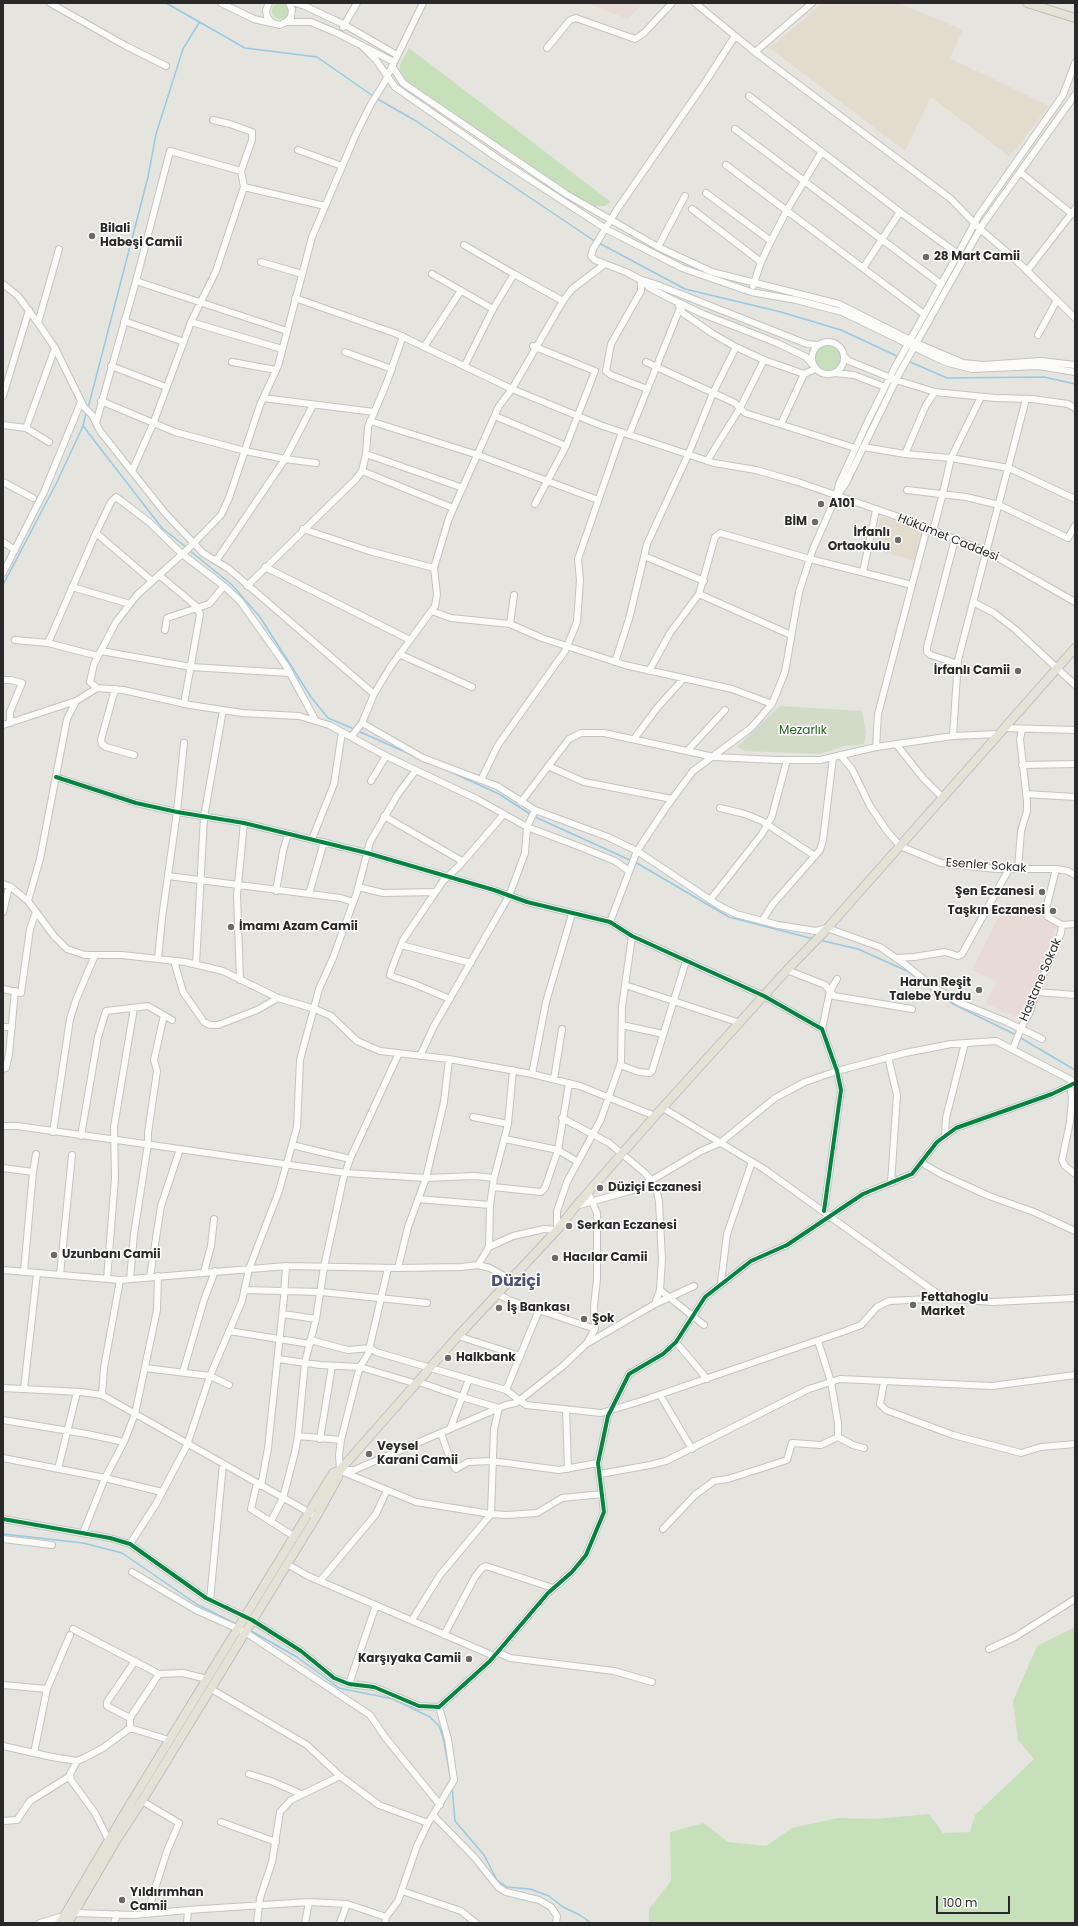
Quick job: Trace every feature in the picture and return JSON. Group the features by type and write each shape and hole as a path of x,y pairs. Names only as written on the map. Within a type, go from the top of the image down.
{"main road":[{"path":"1027,3 1075,18"},
{"path":"66,1919 109,1841 169,1740 207,1679 287,1564 313,1515 332,1474 340,1470 432,1368 458,1336 558,1230 576,1206 655,1116 787,970 810,948 1075,648"},
{"path":"60,1923 74,1913 117,1839 211,1689 295,1537 313,1515"}],"street":[{"path":"50,3 126,46 166,66"},
{"path":"221,3 254,19 280,25 286,22 311,22 340,34 361,45 393,64 403,83 500,150 610,221 658,247 712,272 839,304 945,362 972,369 1040,366 1075,372"},
{"path":"269,3 266,14 272,23"},
{"path":"286,22 292,14 289,3"},
{"path":"295,3 305,6 345,25 397,55"},
{"path":"340,34 357,3"},
{"path":"97,688 90,682 94,664 116,622 130,604 152,581 188,549 221,516 229,498 263,398 276,370 312,237 342,166 371,104 380,90 423,3"},
{"path":"547,48 570,20 576,18 635,39 644,33 672,3"},
{"path":"695,3 755,52 951,199 980,229 1027,271 1075,318"},
{"path":"755,52 812,3"},
{"path":"735,36 610,221 593,249 591,256 595,260 626,272 641,280 656,284 807,344 818,345 829,342 839,346 844,356 850,361 893,378 935,392 980,397 1026,399 1068,404 1075,408"},
{"path":"361,45 376,60 395,87 488,152 606,229 682,268 752,292 796,300 842,312 912,344 974,365 1041,362 1075,366"},
{"path":"912,344 924,314 975,224 1063,95 1075,63"},
{"path":"1068,83 1075,86"},
{"path":"836,497 846,483 896,371 980,229 1020,172 1074,100 1063,95"},
{"path":"749,96 821,153 958,254"},
{"path":"132,471 153,424 191,322 216,271 244,187 242,171 252,140 252,132 213,120"},
{"path":"735,130 941,284"},
{"path":"298,150 342,166"},
{"path":"96,423 136,281 170,151 242,171"},
{"path":"752,292 761,262 787,210 821,153"},
{"path":"726,165 924,314"},
{"path":"1020,172 1073,212 1027,271"},
{"path":"244,187 325,206"},
{"path":"706,193 772,241"},
{"path":"658,247 685,196"},
{"path":"692,209 761,262"},
{"path":"863,268 900,212"},
{"path":"464,245 563,301"},
{"path":"38,323 59,250"},
{"path":"261,262 302,274"},
{"path":"352,736 360,724 374,694 399,654 435,606 437,594 434,568 453,508 499,406 512,388 535,346 563,301 572,289 605,264"},
{"path":"432,274 460,292 493,309"},
{"path":"465,365 493,309 514,274"},
{"path":"641,280 650,288 676,302 777,343 806,357 813,366 824,374 834,373 854,375 885,387"},
{"path":"641,280 641,291 611,344 606,371 611,375 647,389"},
{"path":"136,281 287,331"},
{"path":"3,284 18,296 29,310 55,348 83,404 92,415 100,431 165,513 188,549 216,561 248,586 374,694"},
{"path":"424,347 460,292"},
{"name":"Hükümet Caddesi","path":"295,298 402,336 512,388 577,416 707,461 756,470 798,482 986,551 1075,602"},
{"path":"1038,335 1057,300"},
{"path":"676,302 683,313 713,334 736,347 764,360 804,374"},
{"path":"629,435 680,308"},
{"path":"3,396 29,310"},
{"path":"124,321 184,342"},
{"path":"191,322 282,350"},
{"path":"248,586 304,529 356,480 362,471 366,454 368,427 392,369 402,336"},
{"path":"813,366 812,353 818,345"},
{"path":"535,346 594,371 566,446 535,504"},
{"path":"615,662 629,619 647,544 688,455 713,393 736,347"},
{"path":"26,428 55,348"},
{"path":"345,352 392,369"},
{"path":"834,373 842,366 844,356"},
{"path":"707,461 740,408 764,360"},
{"path":"232,362 276,370"},
{"path":"646,362 735,403 745,413 855,448"},
{"path":"111,366 166,387"},
{"path":"781,424 804,374 813,366"},
{"path":"610,922 637,853 693,771 714,757 751,728 772,704 785,672 799,592 810,559 836,497 839,484 855,448 885,387 893,378"},
{"path":"905,454 926,405 935,392"},
{"path":"876,747 878,714 912,585 943,493 951,458 980,397"},
{"path":"263,398 374,412"},
{"path":"953,736 958,664 1026,399"},
{"path":"101,401 175,432 285,459 316,463"},
{"path":"3,573 5,565 15,550 44,492 83,404"},
{"path":"216,561 285,459 313,405"},
{"path":"495,416 566,446"},
{"path":"370,421 478,455 598,500"},
{"path":"3,425 26,428 49,442"},
{"path":"481,780 498,745 567,647 577,622 580,580 578,559 622,432"},
{"path":"863,447 905,454 951,458 1009,468 1075,499"},
{"path":"366,454 463,488"},
{"path":"362,471 453,508"},
{"path":"3,482 33,498"},
{"path":"907,490 943,493 999,505 1068,538 1075,526"},
{"path":"48,643 96,533 111,502 116,497 188,549 240,601 290,673 316,721"},
{"path":"863,572 876,510"},
{"path":"304,529 369,551 434,568"},
{"path":"96,533 152,581"},
{"path":"649,671 670,633 699,594 704,581 714,537 720,533 810,559 912,585"},
{"path":"955,539 927,647 927,652 931,656 958,664"},
{"path":"3,542 15,550"},
{"path":"644,556 704,581"},
{"path":"266,567 410,640"},
{"path":"159,575 197,609 200,614 184,704"},
{"path":"165,630 167,618 209,604 224,586"},
{"path":"72,587 130,604"},
{"path":"699,594 791,635"},
{"path":"510,624 514,595"},
{"path":"973,602 994,613 1010,626 1075,685"},
{"path":"432,611 451,618 510,624 567,647 615,662 732,689 772,704"},
{"path":"14,640 48,643 100,654 191,667 290,673"},
{"path":"399,654 472,687"},
{"path":"634,739 656,708 684,678"},
{"path":"3,680 11,680 22,683 10,712 10,723"},
{"path":"3,726 76,701 97,688 115,689 184,704 242,714 299,716 329,725 352,736 386,756 504,814 615,861 630,869"},
{"path":"115,689 101,740 102,744 106,747 134,755"},
{"path":"28,901 40,859 67,719 76,701"},
{"path":"196,964 204,817 223,710"},
{"path":"686,751 725,710"},
{"path":"360,724 423,758 496,786 534,811 608,836 710,900 736,914 762,921 816,931 825,931 880,947 932,986 960,1003 1021,1028 1042,1040"},
{"path":"1018,869 1021,831 1027,812 1020,739 1022,730"},
{"path":"521,802 569,739 581,733 604,733 714,757 820,760 876,747 953,736 1001,731 1075,730"},
{"path":"312,839 334,784 342,732"},
{"path":"158,959 177,812 184,743"},
{"path":"896,744 923,778 942,797"},
{"path":"840,755 852,768 874,812 900,846"},
{"path":"371,781 386,756"},
{"path":"762,921 772,905 820,850 823,840 833,757"},
{"path":"710,900 732,874 772,816 788,760"},
{"path":"1022,765 1075,764"},
{"path":"548,766 584,782 672,800"},
{"path":"130,1544 162,1492 187,1444 210,1376 242,1301 249,1269 287,1165 297,1128 300,1060 315,1009 319,989 333,958 353,902 370,842 398,794 416,770"},
{"path":"56,777 136,803 177,812 244,823 367,853 572,914 610,922 632,936 764,996 822,1029"},
{"path":"1026,794 1075,797"},
{"path":"720,808 745,814 767,824 815,856"},
{"path":"420,1056 450,999 509,896 525,853 528,825 534,811"},
{"path":"450,999 390,975 401,944 435,892 504,814"},
{"path":"384,816 462,861"},
{"path":"240,980 238,887 244,823"},
{"path":"276,891 283,850 288,834"},
{"path":"309,894 324,842"},
{"name":"Esenler Sokak","path":"900,846 941,864 1009,869 1056,869 1068,871 1075,875"},
{"path":"896,958 945,952 958,956 962,954 1009,869"},
{"name":"Hastane Sokak","path":"1013,1049 1054,953 1062,925 1048,917 1046,913 1056,869"},
{"path":"168,876 238,887 341,898 353,902"},
{"path":"3,884 11,887 28,901 67,949 85,955 158,959 196,964 224,972 278,998 315,1009 331,1016 357,1041 380,1051 448,1059 532,1074 569,1083 655,1116"},
{"path":"3,912 8,891 11,887"},
{"path":"358,887 383,893 435,892"},
{"path":"3,989 21,993 30,929 36,912"},
{"path":"532,1074 546,1002 572,914"},
{"path":"1062,925 1075,924"},
{"path":"488,1247 513,1236 544,1229 558,1230 557,1211 567,1182 593,1134 609,1098 620,1065 625,985 632,936"},
{"path":"401,944 471,963"},
{"path":"53,1132 70,1019 76,1000 95,955"},
{"path":"174,961 183,992 192,1008 204,1022 218,1025 257,1010 278,998"},
{"path":"620,1065 650,1073 652,1071 686,961"},
{"path":"787,970 825,984 834,996 912,1009"},
{"path":"824,1211 841,1090 837,1071 822,1029 830,990 837,979"},
{"path":"625,985 740,1023"},
{"path":"3,1069 6,1068 7,1065 15,991"},
{"path":"1037,992 1075,995"},
{"path":"81,1136 98,1037 106,1011 148,1006 172,1020"},
{"path":"107,1279 115,1178 113,1140 134,1008"},
{"path":"130,1279 134,1234 148,1144 148,1133 157,1071 154,1060 164,1015"},
{"path":"622,1025 663,1034"},
{"path":"3,1027 12,1026"},
{"path":"554,1080 562,1029"},
{"path":"576,1206 633,1190 652,1180 701,1151 720,1143 775,1098 805,1082 837,1071 888,1058 951,1044 996,1041 1073,1083"},
{"path":"945,1136 946,1118 965,1043"},
{"path":"271,1521 283,1498 298,1436 305,1362 316,1319 324,1267 350,1159 399,1053"},
{"path":"888,1058 897,1095 891,1183"},
{"path":"398,1268 408,1227 426,1178 444,1102 448,1059"},
{"path":"478,1265 488,1247 490,1205 494,1178 508,1124 513,1070"},
{"path":"493,1187 540,1192 545,1188 558,1150 562,1118 569,1083"},
{"path":"132,1572 196,1610 245,1625 301,1651 334,1678 349,1684 374,1687 395,1694 419,1706 439,1707 496,1654 553,1588 572,1572 586,1555 592,1545 604,1512 598,1463 611,1411 629,1374 662,1354 676,1342 705,1297 751,1261 787,1245 863,1194 912,1174 937,1142 956,1128 1052,1094 1073,1083"},
{"path":"1073,1083 1070,1122 1062,1160 1065,1166 1075,1174"},
{"path":"663,1108 752,1162 830,1215 935,1292 953,1299 994,1302 1075,1298"},
{"path":"473,1117 508,1124"},
{"path":"562,1118 609,1143 652,1180 659,1202 662,1259 660,1290 655,1304"},
{"path":"3,1126 17,1126 148,1144 346,1174 426,1178 476,1176 494,1178"},
{"path":"505,1139 558,1150 578,1162"},
{"path":"292,1145 350,1159"},
{"path":"150,1277 161,1206 180,1149"},
{"path":"24,1272 36,1154"},
{"path":"60,1275 72,1155"},
{"path":"721,1283 727,1234 752,1162"},
{"path":"922,1163 989,1196 1034,1212 1075,1231"},
{"path":"3,1168 33,1172"},
{"path":"587,1344 595,1329 594,1306 597,1279 597,1213 588,1192"},
{"path":"418,1200 490,1205"},
{"path":"204,1272 214,1219"},
{"path":"3,1270 120,1280 286,1266 398,1268 460,1267 478,1265 490,1268 511,1280"},
{"path":"286,1266 285,1291 268,1448 251,1509 295,1537"},
{"path":"340,1470 339,1455 341,1440 360,1367 370,1348 388,1268"},
{"path":"183,1372 204,1300 215,1271"},
{"path":"24,1389 37,1273"},
{"path":"83,1533 105,1478 124,1442 135,1414 157,1310 158,1276"},
{"path":"102,1395 104,1368 120,1280"},
{"path":"340,1470 354,1470 499,1408 516,1404 563,1366 587,1344 668,1296 694,1286"},
{"path":"245,1290 321,1292 427,1303"},
{"path":"660,1290 704,1325"},
{"path":"498,1294 509,1300 595,1329"},
{"path":"229,1331 310,1342 348,1350 370,1348 376,1352 506,1390 526,1405 601,1413 660,1395 861,1325 877,1307 889,1301 930,1299 941,1294"},
{"path":"506,1390 539,1310"},
{"path":"282,1314 316,1319"},
{"path":"458,1336 520,1356"},
{"path":"818,1341 831,1382 838,1423 838,1437"},
{"path":"676,1342 707,1379"},
{"path":"278,1359 332,1366 360,1367 499,1408"},
{"path":"320,1439 332,1366"},
{"path":"145,1368 210,1376 229,1385"},
{"path":"600,1474 666,1461 809,1389 840,1379 992,1386 1075,1375"},
{"path":"450,1429 469,1379"},
{"path":"884,1382 880,1404 886,1410 953,1435 1021,1453 1041,1447 1075,1444"},
{"path":"3,1388 77,1392 102,1395 313,1515"},
{"path":"58,1469 77,1392"},
{"path":"660,1395 692,1449"},
{"path":"412,1620 440,1574 491,1514 494,1429 499,1408"},
{"path":"566,1409 568,1468"},
{"path":"3,1420 115,1439 124,1442"},
{"path":"441,1433 451,1462 456,1469 468,1462 492,1461 540,1469 559,1470 598,1463"},
{"path":"298,1436 341,1440"},
{"path":"838,1437 853,1445 864,1448"},
{"path":"663,1529 695,1495 714,1481 728,1480 787,1460 792,1443 821,1445 838,1437"},
{"path":"3,1458 105,1478 162,1492"},
{"path":"210,1600 223,1464"},
{"path":"340,1470 416,1502 491,1514 507,1515 537,1513 562,1498 602,1494"},
{"path":"320,1581 376,1514 387,1490"},
{"path":"3,1519 110,1538 130,1544 370,1715 385,1737 440,1805"},
{"path":"3,1539 52,1545"},
{"path":"287,1564 320,1581 444,1635 496,1654 510,1658 614,1671 652,1682"},
{"path":"444,1635 475,1577 482,1568 486,1566 553,1588"},
{"path":"989,1649 1015,1637 1075,1599"},
{"path":"349,1684 376,1605"},
{"path":"73,1629 159,1674 183,1672 207,1679"},
{"path":"34,1753 47,1689 70,1635"},
{"path":"130,1718 107,1706 107,1702 135,1661"},
{"path":"130,1728 130,1718 159,1674"},
{"path":"3,1685 47,1689"},
{"path":"211,1689 307,1745 340,1776 379,1805 428,1823"},
{"path":"74,1913 147,1914 310,1902 347,1904 386,1920 398,1901 417,1846 428,1823 451,1788 454,1780 448,1739 439,1707"},
{"path":"130,1728 169,1740"},
{"path":"3,1746 76,1761 103,1748 130,1728"},
{"path":"76,1761 70,1774 71,1780 95,1813 109,1841"},
{"path":"248,1774 271,1781 301,1794"},
{"path":"3,1821 17,1820 30,1801 70,1776"},
{"path":"257,1923 260,1898 267,1881 276,1842 277,1822 280,1812 292,1800 301,1794 340,1776"},
{"path":"142,1801 180,1823 167,1851 147,1914"},
{"path":"433,1815 475,1858 498,1887 506,1892 539,1900 545,1903 551,1907 557,1916 556,1923"},
{"path":"221,1822 276,1842"},
{"path":"402,1891 461,1911 476,1923"},
{"path":"305,1923 310,1902"},
{"path":"340,1923 347,1904"},
{"path":"187,1923 188,1910"},
{"path":"114,1923 117,1914"},
{"path":"40,1923 66,1919"}],"shaded area":[{"path":"586,3 643,3 628,19"},
{"path":"823,3 898,3 963,30 950,58 1049,106 1010,157 931,97 905,151 770,48"},
{"name":"İrfanlı Ortaokulu","path":"881,516 924,531 916,561 873,549"},
{"path":"1006,902 1057,926 1029,999 1016,1017 985,1003 997,982 972,970"}],"green space":[{"path":"280,3 287,8 288,11 283,18 280,19 273,14 272,11 277,4"},
{"path":"409,48 611,202 605,206 595,206 581,199 457,118 406,80 400,71 400,65"},
{"path":"828,345 837,349 841,358 837,367 828,371 819,367 815,358 819,349"},
{"name":"Mezarlık","path":"780,706 862,711 866,733 864,744 845,746 819,754 745,751 737,747"},
{"path":"1075,1627 1075,1923 649,1923 649,1909 671,1881 670,1832 704,1823 728,1842 766,1846 792,1828 838,1818 876,1819 929,1814 943,1833 970,1832 975,1815 1034,1759 1018,1740 1013,1701 1037,1646"}],"waterway":[{"path":"166,3 245,48 317,57 373,96"},
{"path":"88,408 148,177 156,134 183,49 199,23"},
{"path":"376,98 416,121 596,242"},
{"path":"599,243 685,289 781,312 841,330 899,357"},
{"path":"908,361 947,378 1044,377 1075,384"},
{"path":"3,585 56,484 83,426 86,413"},
{"path":"83,426 162,528 186,547"},
{"path":"189,550 232,585 260,617 311,697 328,718 354,729"},
{"path":"358,731 412,755"},
{"path":"440,767 499,794 530,814"},
{"path":"533,816 632,861"},
{"path":"635,862 729,917 814,939"},
{"path":"819,940 858,949 907,971 924,983"},
{"path":"933,990 951,1003 1016,1035"},
{"path":"1019,1037 1075,1070"},
{"path":"3,1534 83,1543 122,1553 198,1605 236,1624"},
{"path":"251,1631 297,1657 339,1688 393,1699 430,1717 439,1726 443,1737 451,1780"},
{"path":"452,1786 455,1821 484,1855 497,1880 507,1887 530,1889 549,1896 563,1907 580,1915 591,1923"}],"cycle path":[{"path":"56,777 136,803 177,812 244,823 367,853 494,890 527,902 610,922 632,936 764,996 822,1029 837,1071 841,1090 824,1211"},
{"path":"3,1519 110,1538 130,1544 206,1598 252,1620 301,1651 334,1678 349,1684 374,1687 419,1706 439,1707 490,1661 548,1593 572,1572 586,1555 604,1512 598,1463 608,1416 629,1374 663,1354 676,1342 705,1297 751,1261 787,1245 863,1194 912,1174 937,1142 956,1128 1052,1094 1075,1083"}],"place":[{"name":"Bilali Habeşi Camii","path":"92,236"},
{"name":"28 Mart Camii","path":"926,257"},
{"name":"A101","path":"821,504"},
{"name":"BİM","path":"815,522"},
{"name":"İrfanlı Ortaokulu","path":"898,540"},
{"name":"İrfanlı Camii","path":"1018,671"},
{"name":"Şen Eczanesi","path":"1042,892"},
{"name":"Taşkın Eczanesi","path":"1053,911"},
{"name":"İmamı Azam Camii","path":"231,927"},
{"name":"Harun Reşit Talebe Yurdu","path":"979,990"},
{"name":"Düziçi Eczanesi","path":"600,1188"},
{"name":"Serkan Eczanesi","path":"569,1226"},
{"name":"Uzunbanı Camii","path":"54,1255"},
{"name":"Hacılar Camii","path":"555,1258"},
{"name":"Fettahoglu Market","path":"913,1305"},
{"name":"İş Bankası","path":"499,1308"},
{"name":"Şok","path":"584,1319"},
{"name":"Halkbank","path":"448,1358"},
{"name":"Veysel Karani Camii","path":"369,1454"},
{"name":"Karşıyaka Camii","path":"469,1659"},
{"name":"Yıldırımhan Camii","path":"122,1900"}],"district":[{"name":"Düziçi","path":"516,1282"}]}
